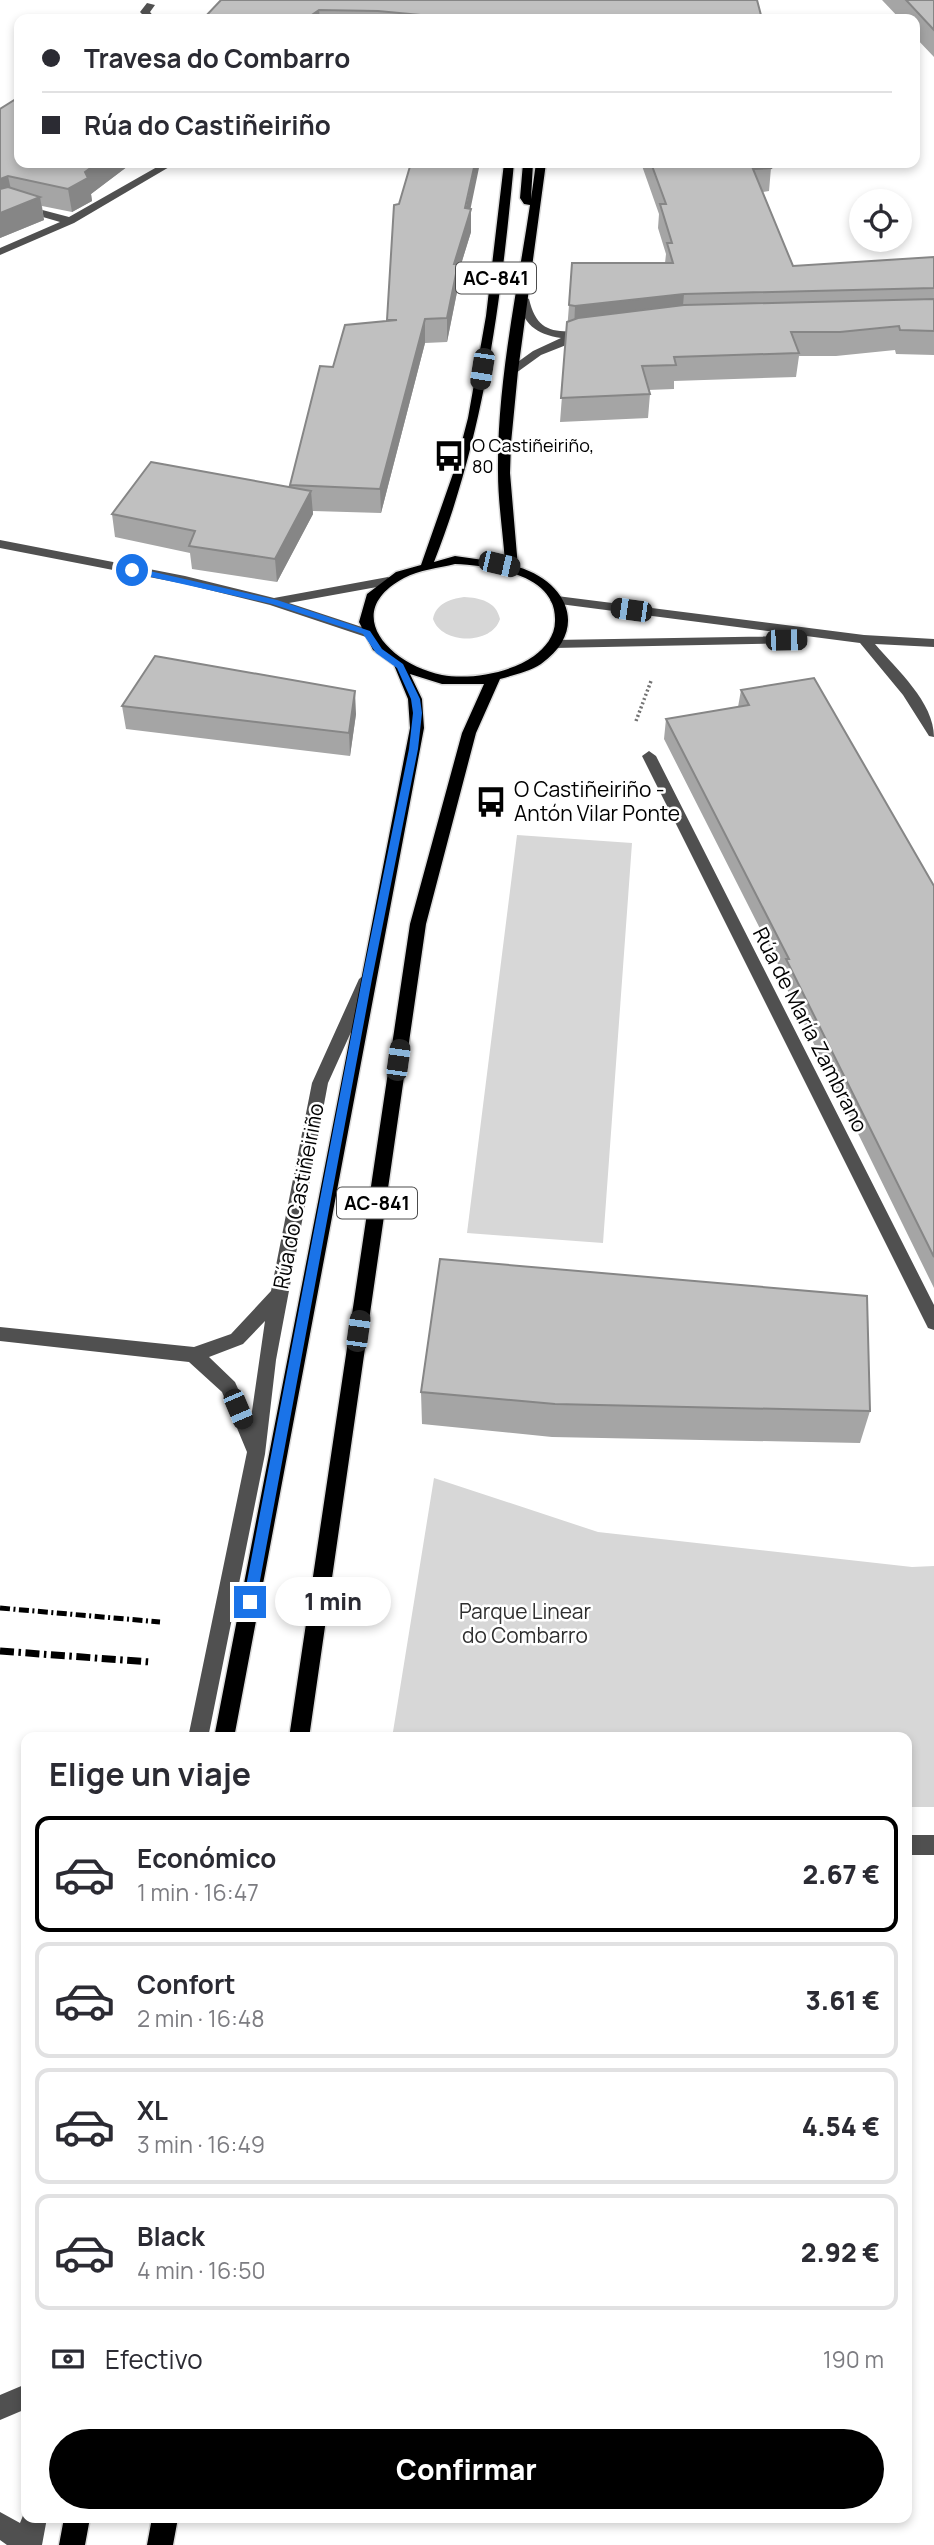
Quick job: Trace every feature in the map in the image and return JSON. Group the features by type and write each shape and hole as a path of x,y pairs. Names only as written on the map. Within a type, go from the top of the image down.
{"main road":[{"name":"AC-841","path":"427,564 457,490 478,393 501,245 509,168"},
{"path":"528,168 525,198 535,213"},
{"name":"AC-841","path":"512,567 504,473 512,371 540,168"},
{"path":"366,632 365,614 372,597 388,581 427,564 455,560 485,561 512,567 539,581 557,600 562,614 562,629 555,644"},
{"name":"Rúa do Castiñeiriño","path":"366,632 379,651 400,666 428,677 461,680 494,677 519,670 540,659 555,644"},
{"name":"Rúa do Castiñeiriño","path":"225,1732 417,728 415,699 400,666"},
{"name":"AC-841","path":"300,1732 418,924 469,733 494,677"},
{"path":"72,2545 76,2523"},
{"path":"160,2545 163,2523"}],"street":[{"path":"147,14 145,12 150,5"},
{"path":"0,252 70,221 162,168"},
{"path":"0,209 12,205 70,221"},
{"path":"523,299 530,320 547,331 574,336 601,333"},
{"path":"512,371 537,353 574,336"},
{"path":"0,544 185,580 274,602 366,632"},
{"path":"274,602 388,581"},
{"path":"557,600 864,639 934,643"},
{"path":"555,644 864,639"},
{"path":"864,639 908,692 934,733"},
{"name":"Rúa de María Zambrano","path":"649,756 934,1323"},
{"path":"199,1732 256,1454 279,1294 320,1083 367,979"},
{"path":"0,1334 194,1355 237,1339 279,1294"},
{"path":"194,1355 229,1387 256,1454"},
{"path":"912,1845 934,1845"},
{"path":"0,2408 21,2398"},
{"path":"0,2525 29,2545 33,2523"}],"green space":[{"path":"464,597 481,600 495,608 500,619 495,628 487,634 467,638 446,634 438,628 433,619 440,606"},
{"path":"517,835 632,843 603,1243 467,1233"},
{"name":"Parque Linear do Combarro","path":"434,1478 598,1532 912,1567 934,1566 934,1807 912,1807 912,1732 393,1732"}],"building":[{"path":"221,0 757,0 761,14 410,14 319,10 313,14 208,14"},
{"path":"906,0 934,0 934,30 920,14"},
{"path":"14,100 14,168 90,168 85,172 88,178 68,189 8,176 0,179 0,109"},
{"path":"410,168 474,168 465,208 471,209 454,264 458,264 447,318 425,319 380,489 290,485 320,366 333,367 345,325 397,320 387,320 394,205 399,204"},
{"path":"653,168 771,168 753,169 793,266 934,257 934,288 684,294 569,305 572,263 673,263 667,243 672,243 660,204 666,204"},
{"path":"8,187 40,197 0,213 0,189"},
{"path":"934,299 934,331 900,330 899,326 840,332 791,332 799,353 674,357 676,365 642,366 650,394 561,398 567,322 578,318 684,305"},
{"path":"151,462 311,491 275,559 189,546 195,531 112,514"},
{"path":"155,656 355,691 349,733 122,706"},
{"path":"814,678 934,886 934,1257 786,959 789,959 666,719 749,705 741,690"},
{"path":"440,1259 867,1296 870,1411 555,1404 421,1392"}],"railway":[{"path":"0,1608 160,1622"},
{"path":"0,1651 150,1662"}],"place":[{"name":"O Castiñeiriño, 80","path":"449,456"},
{"name":"O Castiñeiriño - Antón Vilar Ponte","path":"491,802"}],"route":[{"path":"132,570 274,602 366,632 379,651 400,666 415,699 417,713 417,728 250,1602"}]}
